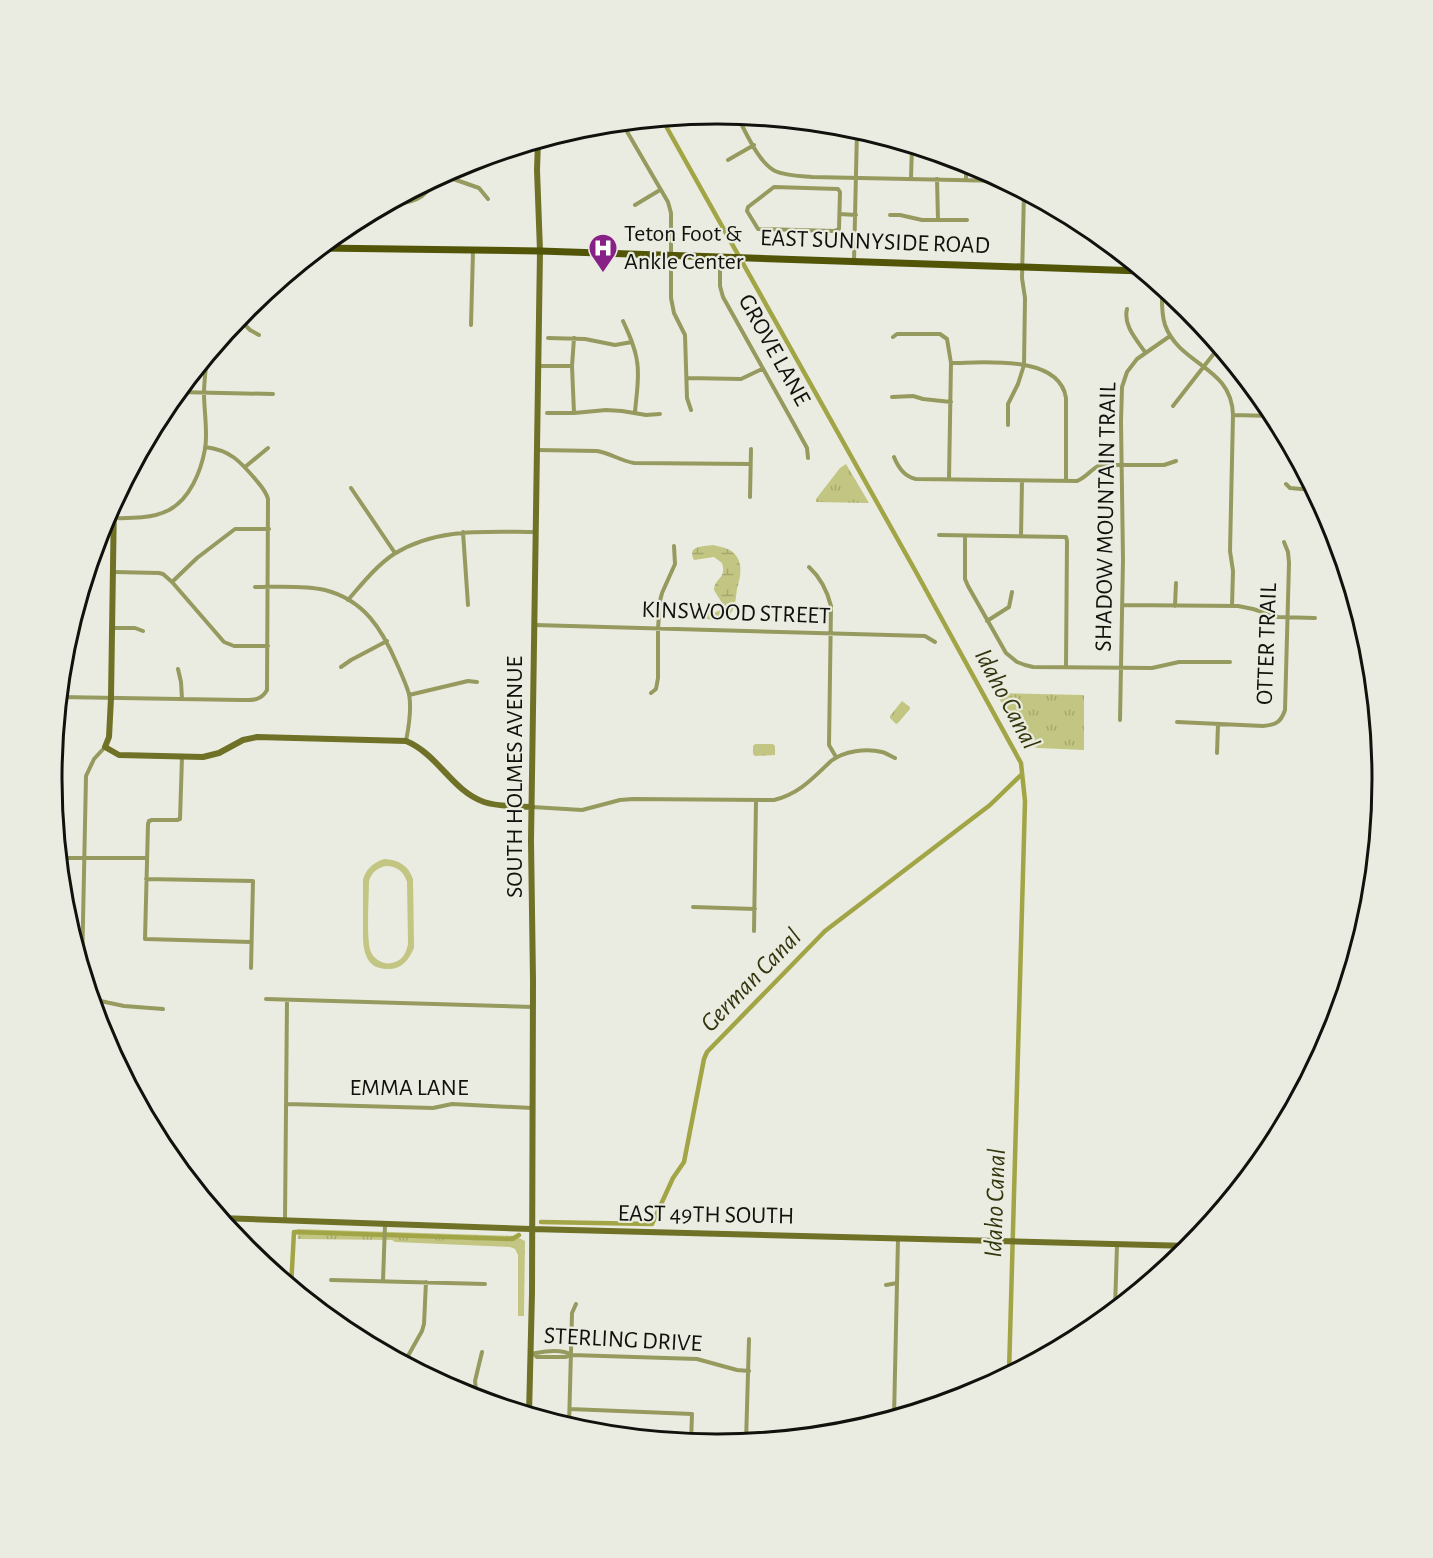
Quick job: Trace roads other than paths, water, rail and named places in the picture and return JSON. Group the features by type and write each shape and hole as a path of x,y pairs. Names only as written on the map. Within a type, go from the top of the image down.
{"main road":[{"name":"EAST SUNNYSIDE ROAD","path":"333,248 540,251 1129,270"}],"street":[{"path":"742,125 770,168 785,174 812,177 981,180"},
{"path":"626,131 668,202 671,213 672,306 685,335 687,398 691,410"},
{"path":"854,261 857,140"},
{"path":"728,160 754,146"},
{"name":"SOUTH HOLMES AVENUE","path":"529,1406 532,1354 532,807 540,251 538,149"},
{"path":"911,178 912,154"},
{"path":"966,174 966,180"},
{"path":"454,179 479,188 488,199"},
{"path":"937,179 938,220"},
{"path":"774,188 836,188 840,192 840,214 839,229 834,231 761,230 756,228 747,209 749,205 774,188"},
{"path":"635,205 660,190"},
{"path":"408,202 420,198 426,192"},
{"path":"1008,424 1008,404 1018,384 1024,364 1025,298 1022,278 1024,201"},
{"path":"840,214 856,215"},
{"path":"891,216 900,215 922,220 967,220"},
{"path":"471,324 473,250"},
{"name":"GROVE LANE","path":"720,257 720,286 723,297 807,448 808,458"},
{"path":"1162,300 1163,318 1170,336 1203,367 1214,373 1228,390 1231,398 1233,415 1230,546 1233,571 1232,606"},
{"path":"1126,309 1128,327 1145,352"},
{"path":"623,321 638,362 635,413"},
{"path":"245,325 259,334"},
{"path":"892,337 897,334 940,334 947,339 951,363 950,479"},
{"name":"SHADOW MOUNTAIN TRAIL","path":"1119,720 1122,606 1121,397 1125,376 1130,367 1145,352 1170,336"},
{"path":"548,338 574,338 615,345 632,342"},
{"path":"574,338 572,366 574,413"},
{"path":"1173,406 1214,353"},
{"path":"951,363 1024,364 1059,380 1065,391 1066,481"},
{"path":"538,366 572,366"},
{"path":"116,518 154,515 174,507 191,488 205,447 206,369"},
{"path":"687,378 741,379 762,369"},
{"path":"188,392 273,394"},
{"path":"892,397 913,396 951,402"},
{"path":"547,413 606,410 646,415 660,414"},
{"path":"1233,415 1261,416"},
{"path":"67,697 241,700 257,699 267,690 269,529 267,495 245,467 232,455 217,448 205,447"},
{"path":"245,467 268,448"},
{"path":"750,449 750,497"},
{"path":"536,450 597,451 634,463 750,464"},
{"path":"894,457 901,470 911,478 1023,481 1077,481 1083,479 1097,466 1164,465 1176,461"},
{"path":"1021,536 1023,481"},
{"path":"1286,484 1290,488 1304,489"},
{"path":"351,488 395,554"},
{"path":"81,936 86,777 94,759 105,747 109,737 114,522"},
{"path":"172,582 197,558 235,529 269,529"},
{"path":"463,532 468,605"},
{"path":"348,600 364,581 395,554 433,537 463,532 536,532"},
{"path":"939,535 1066,537 1066,667"},
{"path":"965,536 965,579 1006,653 1017,662 1032,667 1121,668 1152,668 1179,662 1230,662"},
{"name":"OTTER TRAIL","path":"1218,724 1271,726 1282,719 1285,710 1288,552 1284,542"},
{"path":"651,693 656,689 658,678 658,629 662,593 675,564 674,546"},
{"path":"809,567 817,575 831,606 829,745 836,757"},
{"path":"114,572 163,574 229,645 268,646"},
{"path":"1175,606 1176,583"},
{"path":"255,587 315,588 348,600 365,613 387,641 409,695 409,726 406,741"},
{"path":"987,621 1008,607 1012,592"},
{"path":"1122,606 1232,606 1245,607 1270,615 1315,618"},
{"name":"KINSWOOD STREET","path":"534,625 925,636 935,642"},
{"path":"113,628 135,628 142,632"},
{"path":"341,667 387,641"},
{"path":"178,669 182,699"},
{"path":"409,695 468,681 477,682"},
{"path":"1177,722 1218,724 1217,753"},
{"path":"105,747 119,755 182,757 210,756 243,740 256,737 406,741 426,751 460,787 476,799 497,805 582,810 633,799 774,800 801,789 836,757 847,753 882,752 895,758"},
{"path":"182,757 180,819 149,821 147,824 145,939 251,942"},
{"path":"754,931 756,801"},
{"path":"66,858 147,858"},
{"path":"146,879 253,881 251,968"},
{"path":"693,907 755,909"},
{"path":"266,999 533,1007"},
{"path":"285,1221 287,1000"},
{"path":"100,1001 124,1006 163,1009"},
{"name":"EMMA LANE","path":"287,1104 433,1108 452,1104 532,1108"},
{"name":"EAST 49TH SOUTH","path":"231,1219 531,1229 1176,1246"},
{"path":"383,1281 385,1224"},
{"path":"894,1409 898,1238"},
{"path":"1115,1299 1117,1244"},
{"path":"331,1280 484,1284"},
{"path":"408,1356 424,1324 426,1282"},
{"path":"886,1286 897,1283"},
{"path":"570,1417 572,1313 576,1304"},
{"path":"746,1433 749,1339"},
{"name":"STERLING DRIVE","path":"532,1354 538,1351 548,1351 566,1352 572,1355 697,1359 749,1371"},
{"path":"475,1387 482,1352"},
{"path":"570,1409 692,1414 692,1433"}],"waterway":[{"name":"Idaho Canal","path":"666,126 1021,763 1025,801 1009,1364"},
{"name":"German Canal","path":"541,1222 652,1224 673,1178 684,1162 707,1052 825,931 990,805 1022,774"},
{"name":"German Canal","path":"292,1277 294,1232 512,1239 519,1235"}],"place":[{"name":"Teton Foot & Ankle Center","path":"603,274"}]}
